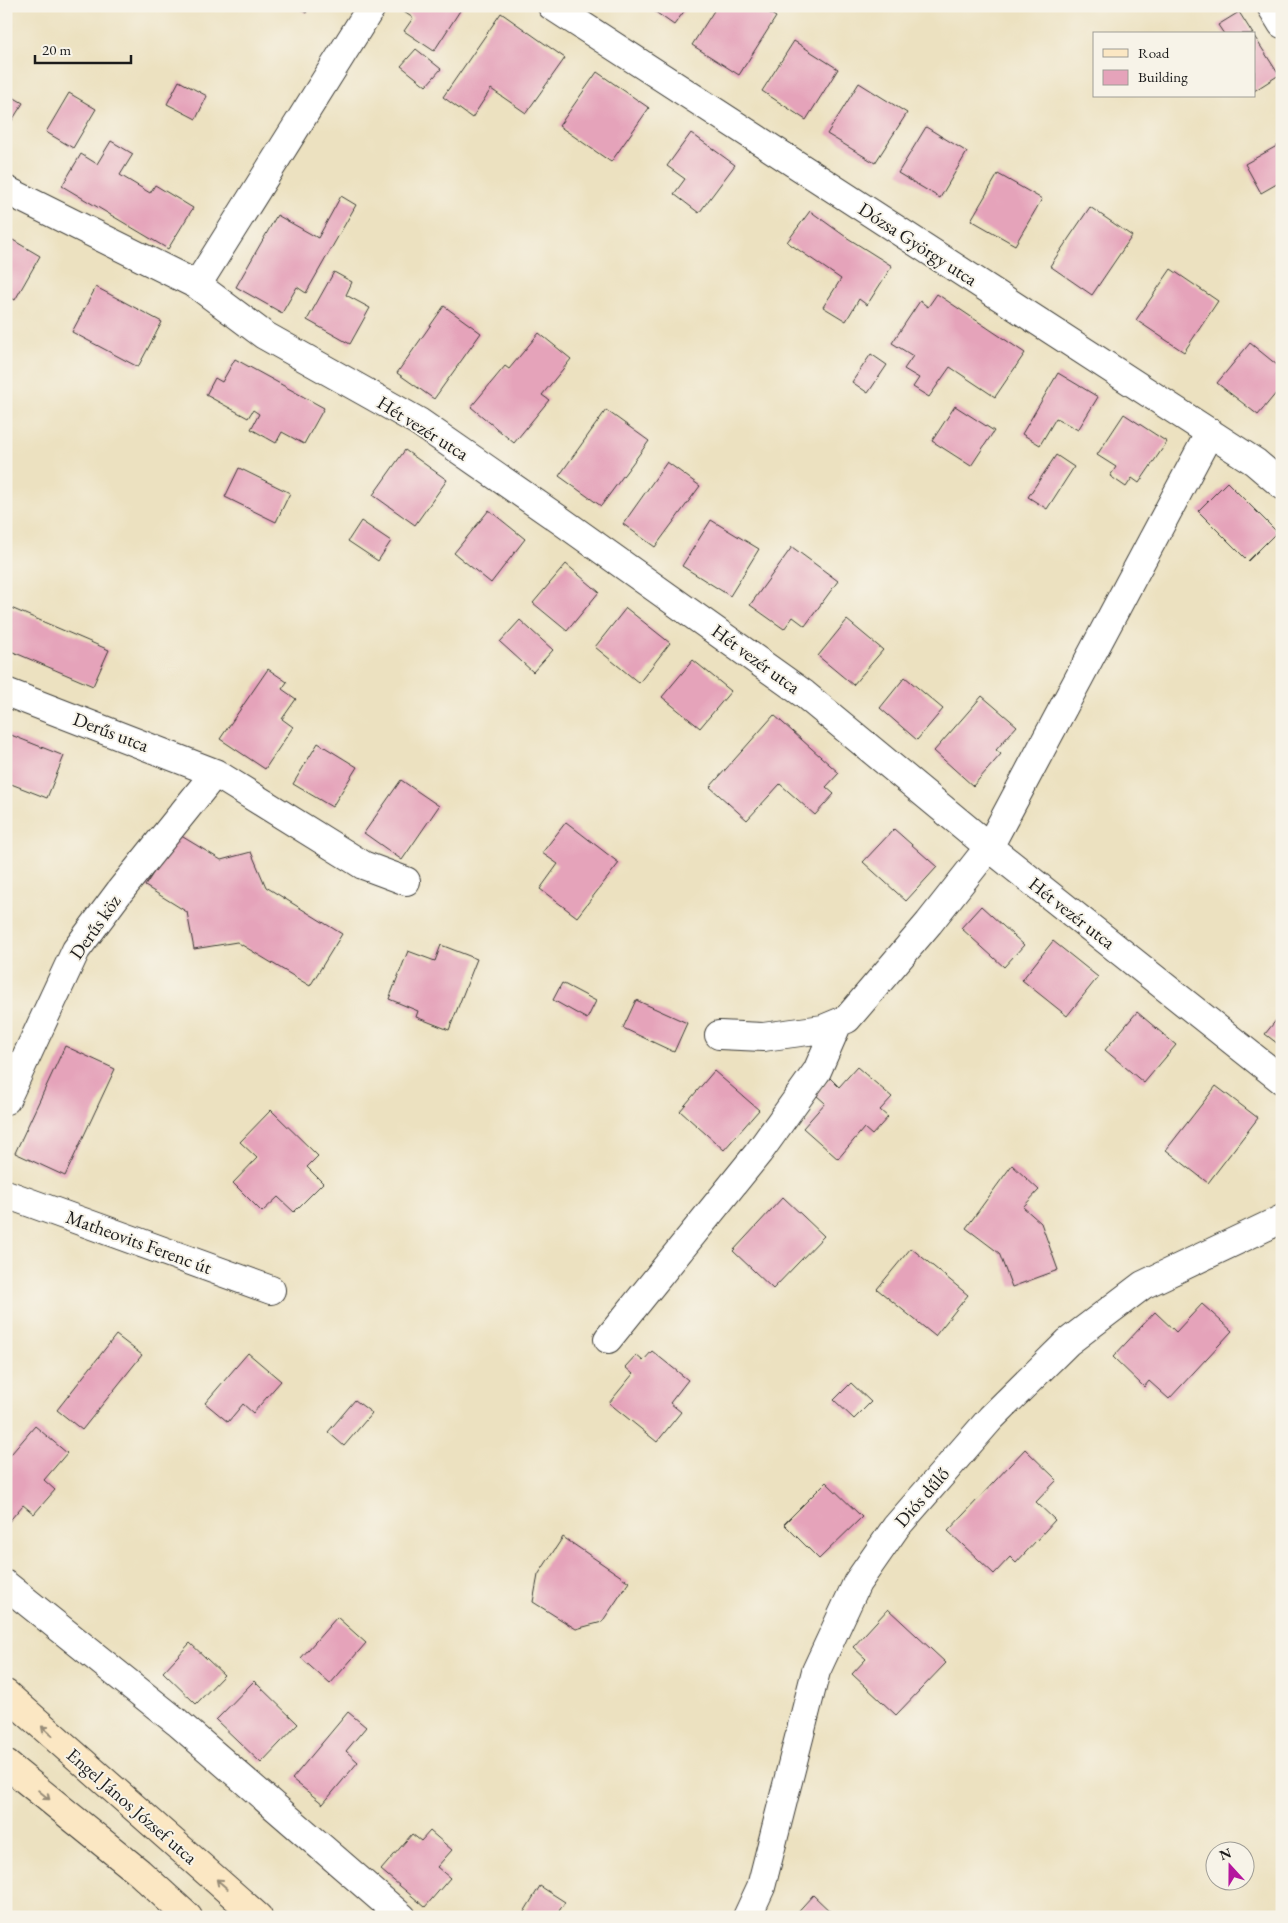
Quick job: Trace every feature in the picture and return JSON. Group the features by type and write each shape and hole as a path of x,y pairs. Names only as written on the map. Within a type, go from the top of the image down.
{"street":[{"path":"197,285 372,6"},
{"name":"Dózsa György utca","path":"552,6 1210,432 1255,462 1282,485"},
{"path":"1271,6 1282,24"},
{"name":"Hét vezér utca","path":"6,190 197,285 264,335 418,422 577,532 804,694 989,847 1282,1080"},
{"path":"719,1035 763,1037 822,1029 838,1023 847,1018 860,1004 929,923 989,847 1210,432"},
{"name":"Derűs utca","path":"6,692 215,772 363,865 406,881"},
{"name":"Derűs köz","path":"6,1100 76,950 120,891 215,772"},
{"path":"608,1339 759,1152 817,1071 838,1023"},
{"name":"Matheovits Ferenc út","path":"6,1194 271,1290"},
{"name":"Diós dűlő","path":"747,1917 761,1887 816,1671 857,1583 896,1528 991,1418 1068,1342 1143,1285 1282,1219"},
{"path":"6,1585 176,1722 402,1917"},
{"name":"Engel János József utca","path":"6,1694 258,1917"},
{"path":"6,1764 139,1872 188,1917"}],"building":[{"path":"296,6 311,6 306,13"},
{"path":"395,6 463,6 434,51 404,31 413,18"},
{"path":"647,6 688,6 674,25"},
{"path":"717,6 759,6 776,17 739,75 692,45"},
{"path":"1239,12 1252,32 1223,32 1218,25"},
{"path":"501,13 565,58 526,113 491,89 472,118 443,97"},
{"path":"1256,39 1279,75 1256,90"},
{"path":"794,41 838,69 806,120 762,91"},
{"path":"416,49 441,69 426,86 401,66"},
{"path":"597,72 649,108 611,162 559,126"},
{"path":"179,81 207,96 196,119 167,104"},
{"path":"859,83 907,113 875,163 827,134"},
{"path":"6,93 23,103 6,130"},
{"path":"69,93 96,109 73,148 46,132"},
{"path":"926,127 967,152 940,198 898,173"},
{"path":"691,133 735,165 699,213 674,194 685,179 667,166"},
{"path":"111,141 133,154 120,175 150,193 155,185 193,208 168,249 62,186 81,154 97,164"},
{"path":"1282,143 1282,181 1261,193 1245,164"},
{"path":"998,174 1042,199 1015,245 971,220"},
{"path":"341,196 356,205 306,293 297,287 282,313 236,287 277,215 318,238"},
{"path":"1090,207 1132,236 1092,295 1050,266"},
{"path":"810,211 846,237 892,266 867,305 859,299 846,321 823,307 841,279 787,242"},
{"path":"6,236 40,256 15,300 6,295"},
{"path":"1171,269 1218,301 1184,352 1136,320"},
{"path":"334,272 352,282 346,295 370,308 350,344 307,320"},
{"path":"96,287 162,322 138,367 72,332"},
{"path":"937,294 1025,353 995,397 950,367 929,397 913,387 919,378 904,369 913,356 892,343 920,301 928,307"},
{"path":"444,306 481,333 434,399 397,373"},
{"path":"539,333 571,359 542,395 549,400 514,443 471,407 505,366 509,369"},
{"path":"1250,343 1282,369 1282,386 1258,415 1217,383"},
{"path":"871,354 887,365 868,393 852,382"},
{"path":"235,359 324,408 304,444 282,432 276,443 251,429 259,414 253,410 248,418 206,395 215,378 222,382"},
{"path":"1058,373 1098,397 1078,430 1056,418 1040,445 1022,434"},
{"path":"955,406 994,431 971,466 932,441"},
{"path":"606,410 649,441 601,506 559,476"},
{"path":"1124,414 1167,442 1139,483 1132,478 1126,487 1110,476 1116,467 1097,455"},
{"path":"405,450 447,480 415,525 373,495"},
{"path":"1056,455 1074,467 1047,509 1028,497"},
{"path":"667,462 700,486 655,547 623,524"},
{"path":"239,468 290,493 276,522 225,497"},
{"path":"1227,482 1277,532 1248,561 1198,511"},
{"path":"489,510 525,539 491,583 454,553"},
{"path":"711,520 759,549 730,596 682,566"},
{"path":"361,521 391,541 378,561 348,541"},
{"path":"792,547 838,581 805,626 793,617 784,629 750,605"},
{"path":"566,564 599,592 567,631 533,603"},
{"path":"11,608 109,650 93,686 6,649 6,620"},
{"path":"626,608 670,643 639,683 595,647"},
{"path":"520,620 553,650 533,672 500,642"},
{"path":"847,620 883,650 853,685 818,656"},
{"path":"693,660 731,691 700,728 662,697"},
{"path":"268,669 287,682 282,689 296,699 282,719 293,727 265,769 220,739"},
{"path":"905,677 943,709 917,740 880,708"},
{"path":"982,696 1017,726 996,750 1001,754 973,786 934,751"},
{"path":"774,715 839,773 826,787 834,794 815,815 780,784 747,820 710,787"},
{"path":"6,733 64,756 47,798 6,782"},
{"path":"318,743 357,767 332,807 293,784"},
{"path":"401,780 439,806 402,860 364,833"},
{"path":"566,822 619,863 577,917 540,889 558,864 542,853"},
{"path":"894,829 937,867 906,901 863,862"},
{"path":"178,834 221,860 251,852 266,887 342,934 310,986 237,942 194,949 187,912 145,886"},
{"path":"981,906 1024,945 1004,967 961,928"},
{"path":"1053,941 1098,977 1067,1016 1022,980"},
{"path":"441,945 477,959 449,1030 416,1017 418,1011 389,999 408,951 435,961"},
{"path":"562,983 596,1001 587,1019 553,1000"},
{"path":"636,1000 687,1023 674,1052 623,1028"},
{"path":"1137,1012 1176,1045 1144,1083 1105,1050"},
{"path":"1282,1013 1282,1047 1265,1034"},
{"path":"65,1046 115,1069 65,1176 15,1153"},
{"path":"857,1067 892,1097 880,1110 888,1117 872,1135 864,1128 838,1159 803,1128 825,1103 816,1095 830,1078 839,1087"},
{"path":"714,1071 759,1110 724,1150 680,1111"},
{"path":"1216,1086 1258,1118 1208,1183 1166,1150"},
{"path":"271,1110 318,1156 307,1167 323,1183 294,1212 278,1197 262,1212 233,1183 257,1158 240,1142"},
{"path":"1012,1165 1039,1190 1023,1207 1041,1223 1058,1270 1012,1287 999,1253 966,1228"},
{"path":"783,1197 824,1236 773,1289 733,1251"},
{"path":"911,1248 968,1295 935,1336 877,1289"},
{"path":"1202,1304 1232,1331 1169,1399 1149,1381 1144,1387 1113,1357 1155,1312 1176,1332"},
{"path":"116,1335 142,1355 82,1430 57,1410"},
{"path":"652,1351 688,1380 670,1403 681,1412 657,1442 609,1403 633,1374 625,1367 636,1355 643,1361"},
{"path":"248,1353 281,1381 253,1413 243,1404 228,1422 205,1403"},
{"path":"851,1383 871,1402 854,1419 834,1400"},
{"path":"355,1400 372,1413 344,1446 328,1432"},
{"path":"35,1426 67,1453 44,1480 55,1490 34,1514 23,1505 6,1525 6,1460"},
{"path":"1025,1449 1057,1480 1036,1502 1055,1520 1016,1563 1010,1557 994,1574 948,1531"},
{"path":"826,1482 862,1517 819,1559 784,1524"},
{"path":"563,1537 629,1582 602,1622 576,1629 533,1602 538,1575"},
{"path":"888,1609 946,1663 896,1715 852,1674 866,1659 853,1647"},
{"path":"337,1617 366,1643 330,1684 301,1658"},
{"path":"190,1643 224,1675 196,1704 163,1672"},
{"path":"254,1681 298,1724 261,1763 216,1720"},
{"path":"348,1712 366,1727 346,1751 358,1762 323,1804 292,1779"},
{"path":"430,1831 452,1850 437,1867 450,1878 425,1907 381,1870 412,1834 421,1841"},
{"path":"540,1886 565,1902 555,1917 521,1917"},
{"path":"813,1895 836,1917 793,1917"}]}
